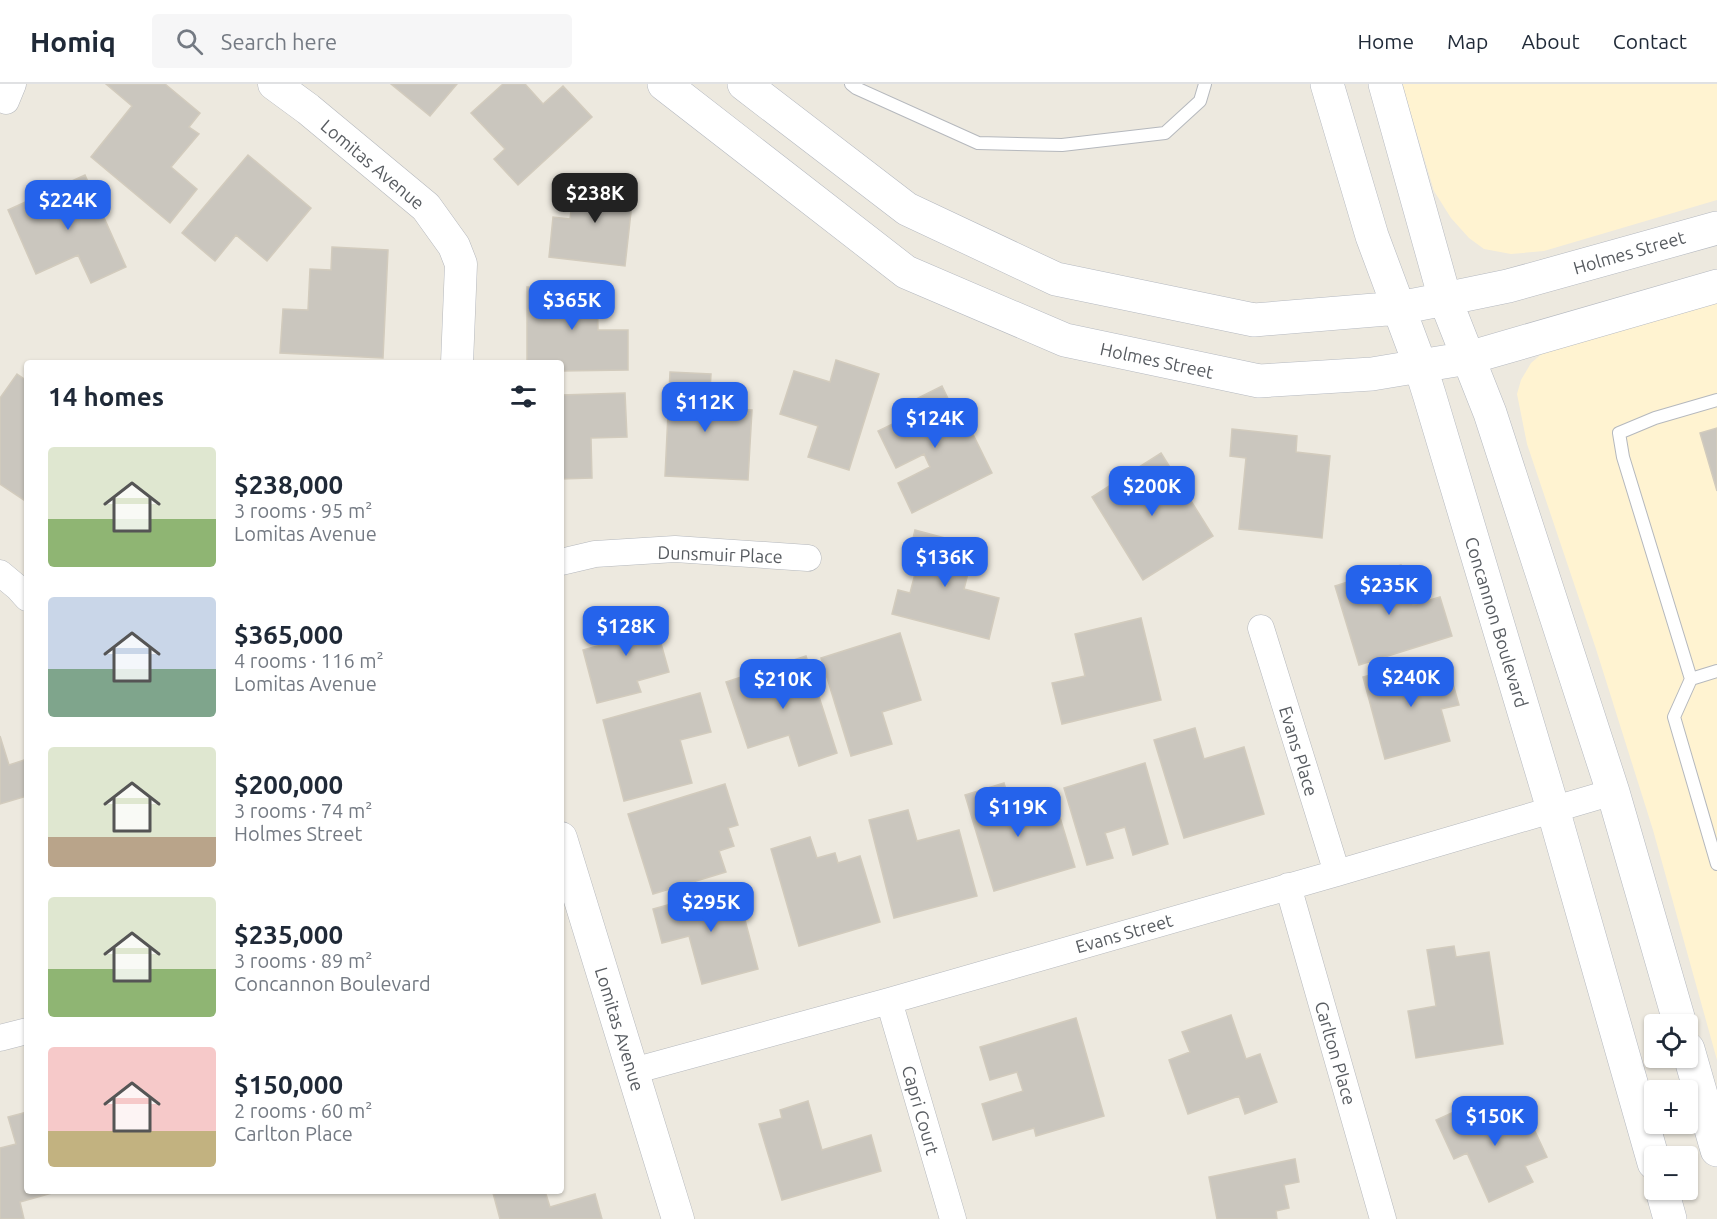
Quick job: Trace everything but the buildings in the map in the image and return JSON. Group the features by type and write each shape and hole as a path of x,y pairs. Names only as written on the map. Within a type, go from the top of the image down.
{"main road":[{"name":"Holmes Street","path":"663,84 906,272 1065,340 1259,381 1371,374 1468,358 1717,286"},
{"name":"Holmes Street","path":"744,84 907,209 1056,279 1254,320 1399,308 1445,299 1508,286 1717,228"},
{"name":"Concannon Boulevard","path":"1328,84 1372,236 1420,365 1553,809 1649,1146"},
{"path":"1384,84 1445,299 1490,413 1613,792 1677,1014"},
{"path":"1693,1068 1717,1150"},
{"path":"1665,1200 1670,1219"}],"street":[{"name":"Lomitas Avenue","path":"274,84 308,109 426,207 454,246 461,264 457,360"},
{"name":"Dunsmuir Place","path":"564,561 595,554 675,549 808,558"},
{"path":"0,573 24,595"},
{"name":"Evans Place","path":"1261,628 1337,873"},
{"name":"Evans Street","path":"633,1071 889,1001 1613,792"},
{"name":"Lomitas Avenue","path":"564,859 567,880 633,1071 678,1219"},
{"name":"Carlton Place","path":"1288,886 1383,1219"},
{"name":"Capri Court","path":"889,1001 953,1219"},
{"path":"0,1038 24,1032"}],"lane":[{"path":"851,84 978,143 1062,145 1166,133 1200,101 1205,84"},
{"path":"1717,400 1656,418 1619,433 1623,458 1691,679 1674,717 1717,864"},
{"path":"1691,679 1717,671"}],"shaded area":[{"path":"1402,84 1717,84 1717,200 1544,251 1511,254 1484,249 1469,238 1451,218 1434,191"},
{"path":"1717,301 1717,1060 1653,830 1596,649 1527,444 1517,394 1521,380 1531,363 1544,352"}]}
